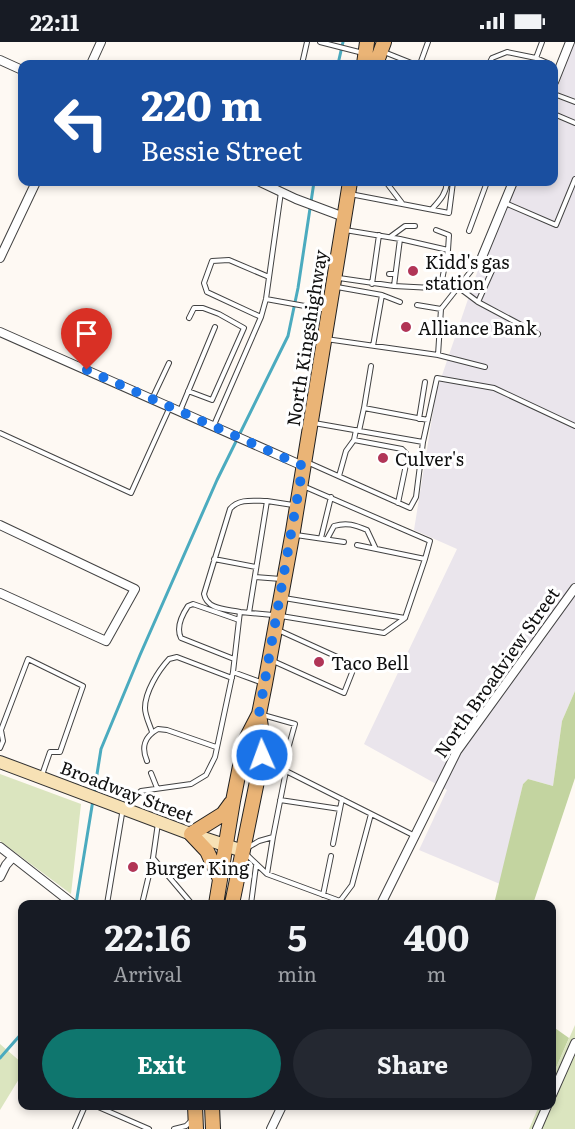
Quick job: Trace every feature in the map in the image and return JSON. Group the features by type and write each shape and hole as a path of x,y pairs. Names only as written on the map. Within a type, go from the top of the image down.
{"main road":[{"name":"North Kingshighway","path":"217,900 232,801 245,741 259,714 265,684 349,188"},
{"name":"North Kingshighway","path":"233,900 263,751 264,741 259,714"},
{"name":"Broadway Street","path":"0,762 191,834 243,851"},
{"path":"220,879 207,851 191,834 223,814 232,801"},
{"path":"195,1110 196,1129"},
{"path":"212,1110 213,1129"}],"street":[{"path":"93,60 101,42"},
{"path":"558,60 570,42"},
{"path":"0,60 18,68"},
{"path":"0,258 34,186"},
{"path":"482,257 511,186"},
{"path":"278,188 296,199 322,209 343,223"},
{"path":"0,333 251,443 304,463"},
{"path":"0,525 135,589 106,641 0,593"},
{"name":"North Broadview Street","path":"383,900 457,751 575,588"},
{"path":"0,847 67,900"},
{"path":"0,877 13,857"},
{"path":"556,1086 575,1043"},
{"path":"271,1129 280,1110"},
{"path":"537,1129 545,1110"}],"lane":[{"path":"303,60 307,42"},
{"path":"320,42 362,52"},
{"path":"421,60 428,42"},
{"path":"536,58 542,42"},
{"path":"491,60 507,52 540,60"},
{"path":"380,53 400,60"},
{"path":"558,96 575,102"},
{"path":"558,116 575,123"},
{"path":"504,203 556,225 575,179"},
{"path":"389,186 402,204"},
{"path":"432,209 442,198 447,186"},
{"path":"349,188 402,204 449,213 452,186"},
{"path":"469,231 486,186"},
{"path":"217,427 266,299 278,188"},
{"path":"343,223 379,236 448,250"},
{"path":"390,237 405,226 415,226"},
{"path":"436,230 446,232 449,236 441,285"},
{"path":"372,284 378,260 379,236"},
{"path":"394,286 397,262 395,250 400,239"},
{"path":"377,248 383,249"},
{"path":"438,355 441,309 482,257 495,264 478,302"},
{"path":"261,317 207,292 204,283 213,261 229,260 269,277"},
{"path":"391,261 397,262"},
{"path":"389,274 395,274"},
{"path":"334,282 433,288 441,285 454,291"},
{"path":"334,282 400,302"},
{"path":"458,287 478,302 537,334"},
{"path":"373,346 382,295"},
{"path":"266,299 329,310"},
{"path":"417,305 441,309"},
{"path":"188,391 212,400 244,328 203,308 194,308 189,318"},
{"path":"180,411 215,327"},
{"path":"324,339 438,355 485,367"},
{"path":"152,399 169,363"},
{"path":"339,476 346,451 358,430 371,366"},
{"path":"304,463 411,508 416,497 423,442 437,378 494,388 575,426"},
{"path":"419,418 425,382"},
{"path":"0,433 131,493 170,407"},
{"path":"364,408 428,420"},
{"path":"310,422 423,442"},
{"path":"354,440 402,449 406,453 407,460 398,502"},
{"path":"276,622 384,633 405,618 430,541 300,485"},
{"path":"321,538 332,497"},
{"path":"269,659 344,693 355,665 276,622 249,613 212,606 204,597 227,515 233,505 242,501 267,501 296,506"},
{"path":"249,613 267,501"},
{"path":"327,539 334,526 344,523 354,524 367,530 375,548"},
{"path":"292,534 344,543"},
{"path":"357,545 425,559"},
{"path":"214,559 256,567"},
{"path":"255,577 283,579"},
{"path":"280,597 405,618"},
{"path":"234,659 181,638 179,626 186,608 193,604 239,620"},
{"path":"107,900 118,806 141,791 191,784 200,780 213,764 232,678 240,612"},
{"path":"152,732 145,707 151,686 169,659 177,657 232,678"},
{"path":"0,748 3,741 1,730 28,659 83,686 60,752 50,752 41,777"},
{"path":"233,672 265,684"},
{"path":"259,714 295,724 288,749 283,753 279,766"},
{"path":"147,761 144,746 148,735 158,729 216,747"},
{"path":"263,751 286,771 415,836"},
{"path":"263,751 283,753"},
{"path":"267,874 286,771"},
{"path":"152,773 157,788"},
{"path":"333,844 342,799"},
{"path":"280,800 340,809"},
{"path":"341,900 352,885 371,813"},
{"path":"143,900 159,821"},
{"path":"273,837 259,841 243,851 256,866 267,874 337,900"},
{"path":"323,895 331,856"},
{"path":"153,858 189,900"},
{"path":"251,900 256,866"},
{"path":"75,1129 83,1110"},
{"path":"105,1110 149,1129"},
{"path":"174,1129 186,1126 191,1121 195,1110"}],"shaded area":[{"path":"573,42 575,42 575,691 562,721 553,786 528,779 523,784 500,884 419,850 447,790 364,744 457,549 414,530 436,393 480,264 513,186 558,186 558,79"}],"green space":[{"path":"575,691 575,778 534,900 495,900 523,784 528,779 553,786 562,721"},
{"path":"0,774 81,804 71,894 0,841"},
{"path":"575,1025 575,1129 529,1129 537,1110 556,1110 556,1068"},
{"path":"556,1029 569,1038 556,1068"},
{"path":"0,1044 18,1060 18,1081 0,1110"}],"waterway":[{"path":"339,60 343,42"},
{"path":"94,793 101,749 140,655 217,480 288,336 298,288 313,186"},
{"path":"77,900 93,800"},
{"path":"0,1058 18,1038"}],"place":[{"name":"Kidd's gas station","path":"413,271"},
{"name":"Alliance Bank","path":"406,327"},
{"name":"Culver's","path":"383,458"},
{"name":"Taco Bell","path":"319,662"},
{"name":"Burger King","path":"133,867"}],"route":[{"path":"87,370 303,466 259,714 264,741 262,755"}]}
